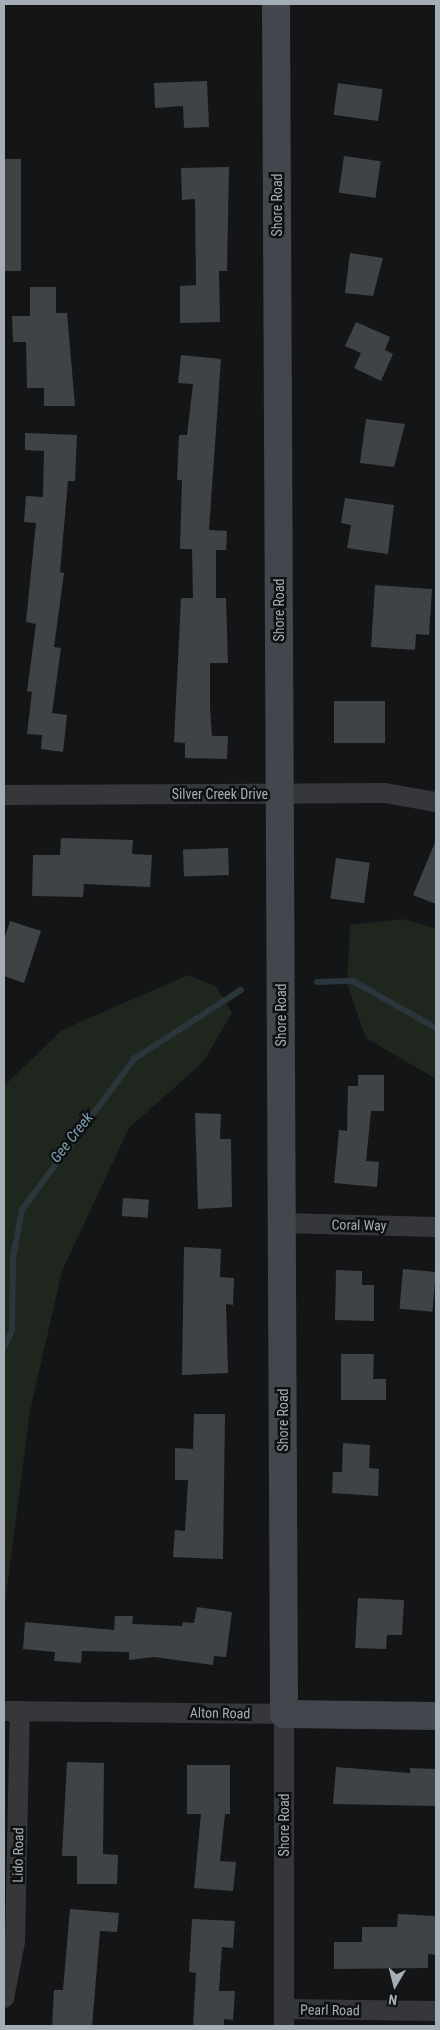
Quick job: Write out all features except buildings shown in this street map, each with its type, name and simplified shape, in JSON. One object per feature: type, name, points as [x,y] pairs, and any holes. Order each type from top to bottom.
[{"type":"street","name":"Shore Road","points":[[276,4],[284,2018]]},
{"type":"street","name":"Silver Creek Drive","points":[[4,795],[385,793],[436,802]]},
{"type":"street","name":"Coral Way","points":[[282,1223],[436,1227]]},
{"type":"street","name":"Alton Road","points":[[12,1711],[436,1716]]},
{"type":"street","name":"Lido Road","points":[[4,1998],[15,1942],[12,1711]]},
{"type":"street","name":"Pearl Road","points":[[284,2018],[436,2011]]},
{"type":"shaded area","points":[[402,919],[436,928],[436,1079],[366,1038],[347,984],[350,925]]},
{"type":"shaded area","points":[[188,975],[216,986],[232,1013],[203,1062],[129,1128],[62,1271],[30,1411],[4,1611],[4,1086],[62,1030]]},
{"type":"waterway","name":"Gee Creek","points":[[317,982],[353,981],[436,1028]]},
{"type":"waterway","name":"Gee Creek","points":[[4,1347],[12,1331],[13,1258],[22,1210],[134,1059],[241,990]]}]
